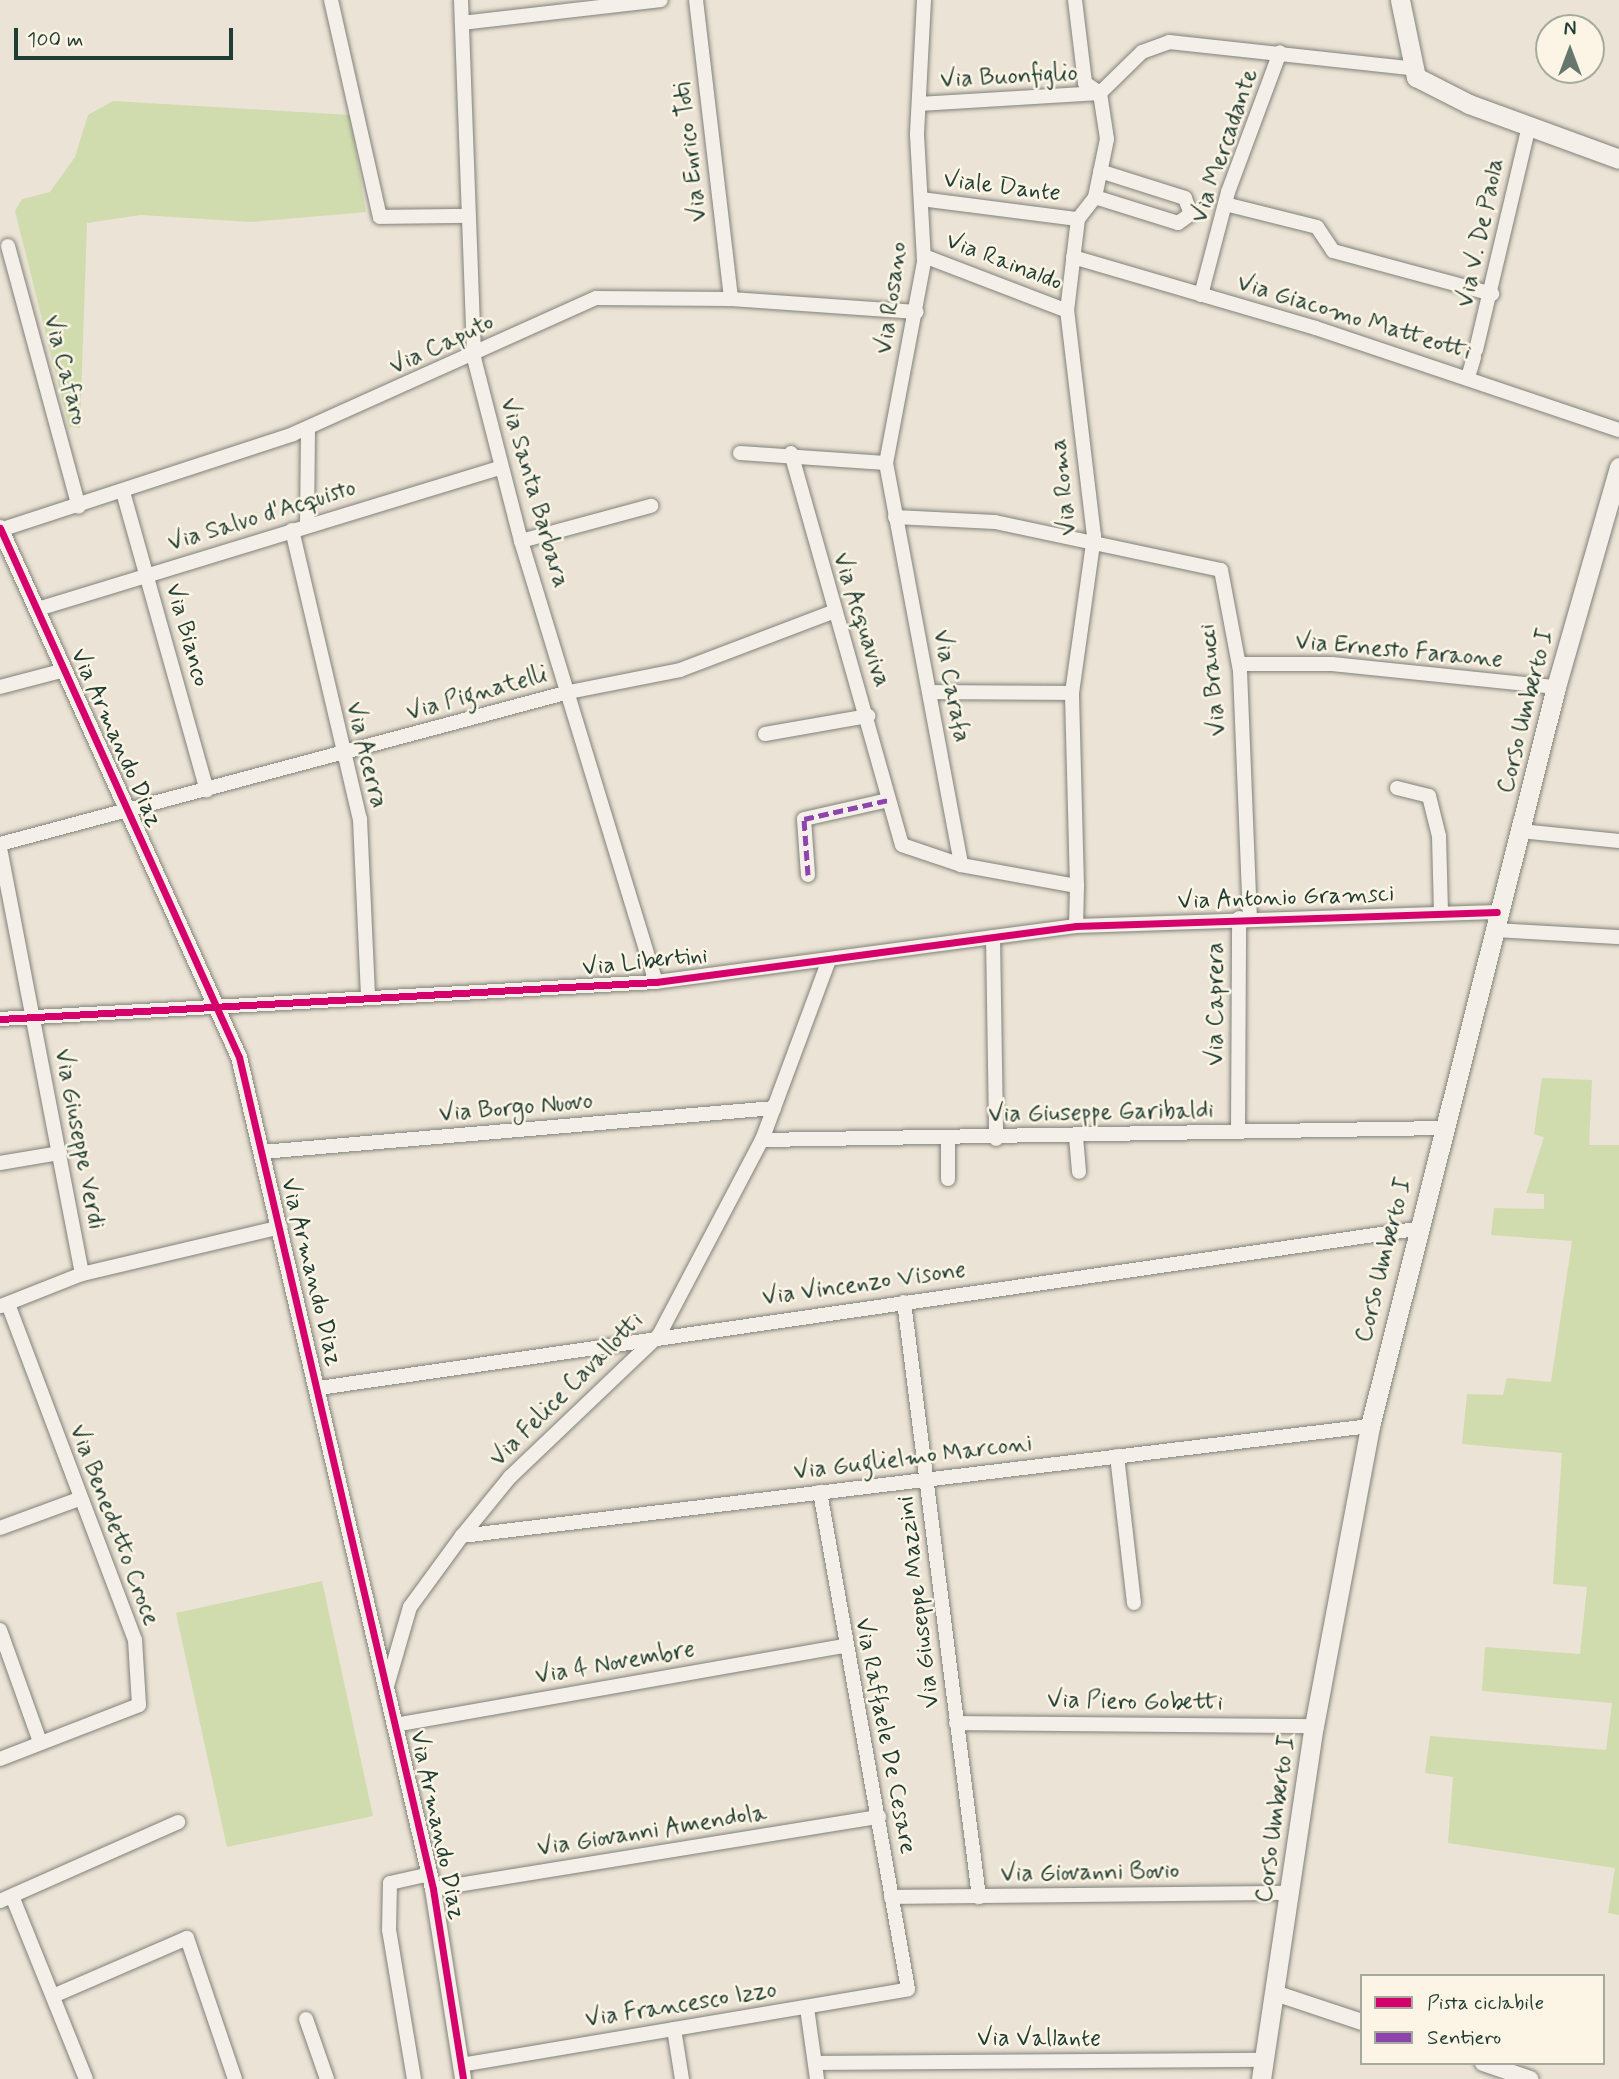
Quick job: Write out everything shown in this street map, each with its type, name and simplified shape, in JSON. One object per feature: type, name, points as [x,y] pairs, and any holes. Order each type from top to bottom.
[{"type":"main road","points":[[1400,0],[1410,68],[1435,87],[1619,159]]},
{"type":"main road","name":"Corso Umberto I","points":[[1262,2070],[1314,1726],[1370,1426],[1415,1228],[1556,687],[1619,467]]},
{"type":"street","points":[[331,0],[380,217],[468,216]]},
{"type":"street","name":"Via Santa Barbara","points":[[461,0],[474,358],[500,468],[521,541],[656,982]]},
{"type":"street","points":[[462,23],[661,0]]},
{"type":"street","name":"Via Enrico Toti","points":[[696,0],[731,299]]},
{"type":"street","name":"Via Rosano","points":[[895,517],[886,463],[917,312],[924,256],[919,104],[924,0]]},
{"type":"street","points":[[1075,0],[1085,83],[1100,93],[1107,117],[1096,197],[1078,219]]},
{"type":"street","points":[[1100,93],[1155,45],[1194,42],[1410,68]]},
{"type":"street","name":"Via Mercadante","points":[[1201,295],[1225,204],[1280,52]]},
{"type":"street","name":"Via Buonfiglio","points":[[919,104],[1100,93]]},
{"type":"street","name":"Via V. De Paola","points":[[1468,377],[1492,294],[1529,126]]},
{"type":"street","points":[[1096,197],[1178,223],[1191,214],[1185,198],[1100,172]]},
{"type":"street","name":"Viale Dante","points":[[921,200],[1078,219]]},
{"type":"street","points":[[1225,204],[1317,227],[1334,251],[1492,294]]},
{"type":"street","name":"Via Roma","points":[[1076,926],[1072,693],[1093,543],[1067,311],[1078,219]]},
{"type":"street","name":"Via Cafaro","points":[[8,246],[79,507]]},
{"type":"street","name":"Via Rainaldo","points":[[924,256],[1067,311]]},
{"type":"street","name":"Via Giacomo Matteotti","points":[[1073,257],[1468,377],[1619,430]]},
{"type":"street","name":"Via Caputo","points":[[0,529],[79,507],[308,428],[474,358],[596,298],[731,299],[917,312]]},
{"type":"street","points":[[307,526],[308,428]]},
{"type":"street","points":[[740,453],[791,453],[886,463]]},
{"type":"street","name":"Via Acquaviva","points":[[791,453],[835,611],[868,716],[902,845],[961,865]]},
{"type":"street","name":"Via Salvo d'Acquisto","points":[[38,609],[500,468]]},
{"type":"street","name":"Via Bianco","points":[[122,492],[207,790]]},
{"type":"street","points":[[521,541],[651,506]]},
{"type":"street","points":[[895,517],[995,522],[1093,543]]},
{"type":"street","name":"Via Carafa","points":[[895,517],[961,865]]},
{"type":"street","name":"Via Armando Diaz","points":[[0,529],[239,1056],[320,1388],[431,1882],[462,2072]]},
{"type":"street","name":"Via Acerra","points":[[292,530],[360,819],[368,995]]},
{"type":"street","name":"Via Braucci","points":[[1093,543],[1221,570],[1239,664],[1244,917]]},
{"type":"street","name":"Via Pignatelli","points":[[0,846],[569,692],[680,670],[835,611]]},
{"type":"street","name":"Via Ernesto Faraone","points":[[1239,664],[1332,664],[1556,687]]},
{"type":"street","points":[[0,687],[65,670]]},
{"type":"street","points":[[930,692],[1072,693]]},
{"type":"street","points":[[765,734],[868,716]]},
{"type":"street","points":[[1397,788],[1429,796],[1439,836],[1441,913]]},
{"type":"street","points":[[808,875],[804,819],[888,800]]},
{"type":"street","points":[[1520,831],[1619,841]]},
{"type":"street","name":"Via Giuseppe Verdi","points":[[0,846],[82,1274]]},
{"type":"street","points":[[961,865],[1077,886]]},
{"type":"street","name":"Via Antonio Gramsci","points":[[1076,926],[1244,917],[1441,913],[1619,937]]},
{"type":"street","name":"Via Caprera","points":[[1238,1132],[1244,917]]},
{"type":"street","name":"Via Libertini","points":[[0,1019],[368,995],[656,982],[1076,926]]},
{"type":"street","points":[[993,937],[996,1139]]},
{"type":"street","name":"Via Felice Cavallotti","points":[[387,1686],[411,1607],[462,1536],[510,1477],[659,1335],[762,1140],[829,960]]},
{"type":"street","name":"Via Borgo Nuovo","points":[[262,1152],[774,1108]]},
{"type":"street","name":"Via Giuseppe Garibaldi","points":[[762,1140],[996,1139],[1442,1128]]},
{"type":"street","points":[[1076,1137],[1079,1172]]},
{"type":"street","points":[[948,1139],[948,1179]]},
{"type":"street","points":[[0,1163],[60,1153]]},
{"type":"street","points":[[4,1306],[82,1274],[281,1227]]},
{"type":"street","name":"Via Vincenzo Visone","points":[[320,1388],[659,1335],[1415,1228]]},
{"type":"street","name":"Via Giuseppe Mazzini","points":[[904,1302],[979,1897]]},
{"type":"street","name":"Via Benedetto Croce","points":[[0,1759],[139,1705],[135,1640],[4,1306]]},
{"type":"street","name":"Via Guglielmo Marconi","points":[[462,1536],[1370,1426]]},
{"type":"street","points":[[1116,1456],[1134,1603]]},
{"type":"street","name":"Via Raffaele De Cesare","points":[[820,1492],[843,1646],[879,1817],[908,1989]]},
{"type":"street","points":[[0,1528],[79,1499]]},
{"type":"street","points":[[0,1630],[40,1742]]},
{"type":"street","name":"Via 4 Novembre","points":[[396,1725],[843,1646]]},
{"type":"street","name":"Via Piero Gobetti","points":[[956,1723],[1314,1726]]},
{"type":"street","name":"Via Giovanni Amendola","points":[[431,1882],[879,1817]]},
{"type":"street","points":[[86,2079],[53,1996],[6,1898],[178,1822]]},
{"type":"street","points":[[414,2079],[389,1930],[390,1882],[431,1882]]},
{"type":"street","name":"Via Giovanni Bovio","points":[[891,1897],[1290,1893]]},
{"type":"street","points":[[53,1996],[187,1938],[235,2079]]},
{"type":"street","name":"Via Francesco Izzo","points":[[462,2072],[674,2029],[908,1989]]},
{"type":"street","points":[[1275,1993],[1360,2021]]},
{"type":"street","points":[[807,2008],[817,2079]]},
{"type":"street","points":[[306,2019],[327,2079]]},
{"type":"street","points":[[674,2029],[682,2079]]},
{"type":"street","name":"Via Vallante","points":[[815,2063],[1262,2070]]},
{"type":"street","points":[[1489,2065],[1530,2079]]},
{"type":"green space","points":[[113,101],[350,115],[366,212],[251,222],[141,215],[87,223],[80,428],[69,427],[15,211],[22,199],[50,192],[75,157],[88,115]]},
{"type":"green space","points":[[1542,1078],[1592,1080],[1589,1145],[1619,1145],[1619,1915],[1608,1913],[1615,1868],[1448,1843],[1453,1777],[1425,1773],[1430,1736],[1606,1750],[1612,1703],[1482,1691],[1485,1647],[1580,1654],[1587,1587],[1553,1584],[1562,1453],[1462,1444],[1467,1394],[1503,1395],[1507,1378],[1551,1382],[1572,1241],[1491,1235],[1494,1208],[1544,1209],[1544,1194],[1526,1193],[1544,1137],[1534,1134]]},
{"type":"green space","points":[[322,1581],[373,1816],[227,1847],[176,1613]]},
{"type":"marked path","points":[[808,875],[804,819],[888,800]]},
{"type":"cycle path","points":[[0,528],[239,1057],[433,1889],[463,2079]]},
{"type":"cycle path","points":[[0,1019],[656,982],[1076,926],[1497,912]]}]
